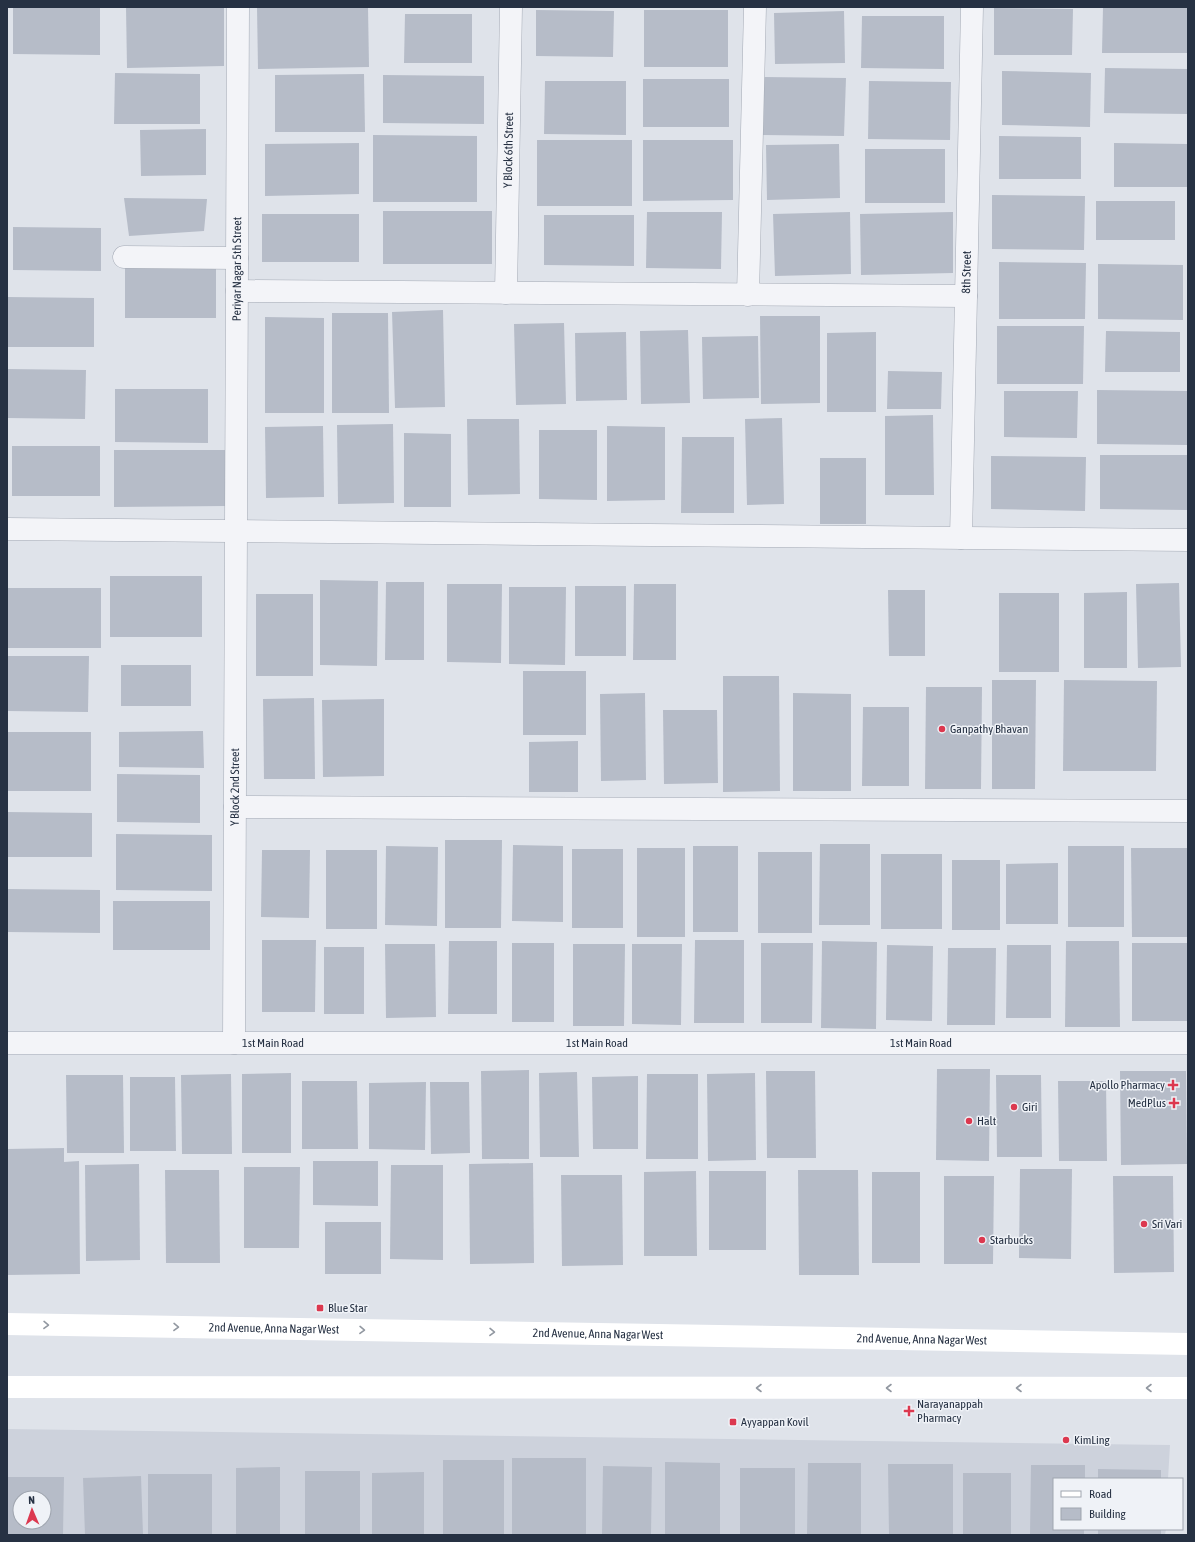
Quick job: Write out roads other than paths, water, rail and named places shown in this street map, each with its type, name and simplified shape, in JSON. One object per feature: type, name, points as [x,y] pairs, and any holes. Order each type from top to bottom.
[{"type":"main road","name":"2nd Avenue, Anna Nagar West","points":[[7,1324],[1188,1344]]},
{"type":"main road","points":[[7,1387],[1188,1388]]},
{"type":"street","name":"Periyar Nagar 5th Street","points":[[236,531],[238,7]]},
{"type":"street","name":"Y Block 6th Street","points":[[506,293],[511,7]]},
{"type":"street","points":[[748,295],[754,7]]},
{"type":"street","name":"8th Street","points":[[961,538],[972,7]]},
{"type":"street","points":[[124,256],[238,258]]},
{"type":"street","points":[[237,291],[966,296]]},
{"type":"street","points":[[7,529],[1188,540]]},
{"type":"street","name":"Y Block 2nd Street","points":[[234,1043],[236,531]]},
{"type":"street","points":[[234,808],[1188,811]]},
{"type":"street","name":"1st Main Road","points":[[7,1043],[1188,1043]]},
{"type":"place","name":"Ganpathy Bhavan","points":[[942,729]]},
{"type":"place","name":"Apollo Pharmacy","points":[[1173,1085]]},
{"type":"place","name":"MedPlus","points":[[1174,1103]]},
{"type":"place","name":"Giri","points":[[1014,1107]]},
{"type":"place","name":"Halt","points":[[969,1121]]},
{"type":"place","name":"Sri Vari","points":[[1144,1224]]},
{"type":"place","name":"Starbucks","points":[[982,1240]]},
{"type":"place","name":"Blue Star","points":[[320,1308]]},
{"type":"place","name":"Narayanappah Pharmacy","points":[[909,1411]]},
{"type":"place","name":"Ayyappan Kovil","points":[[733,1422]]},
{"type":"place","name":"KimLing","points":[[1066,1440]]}]
